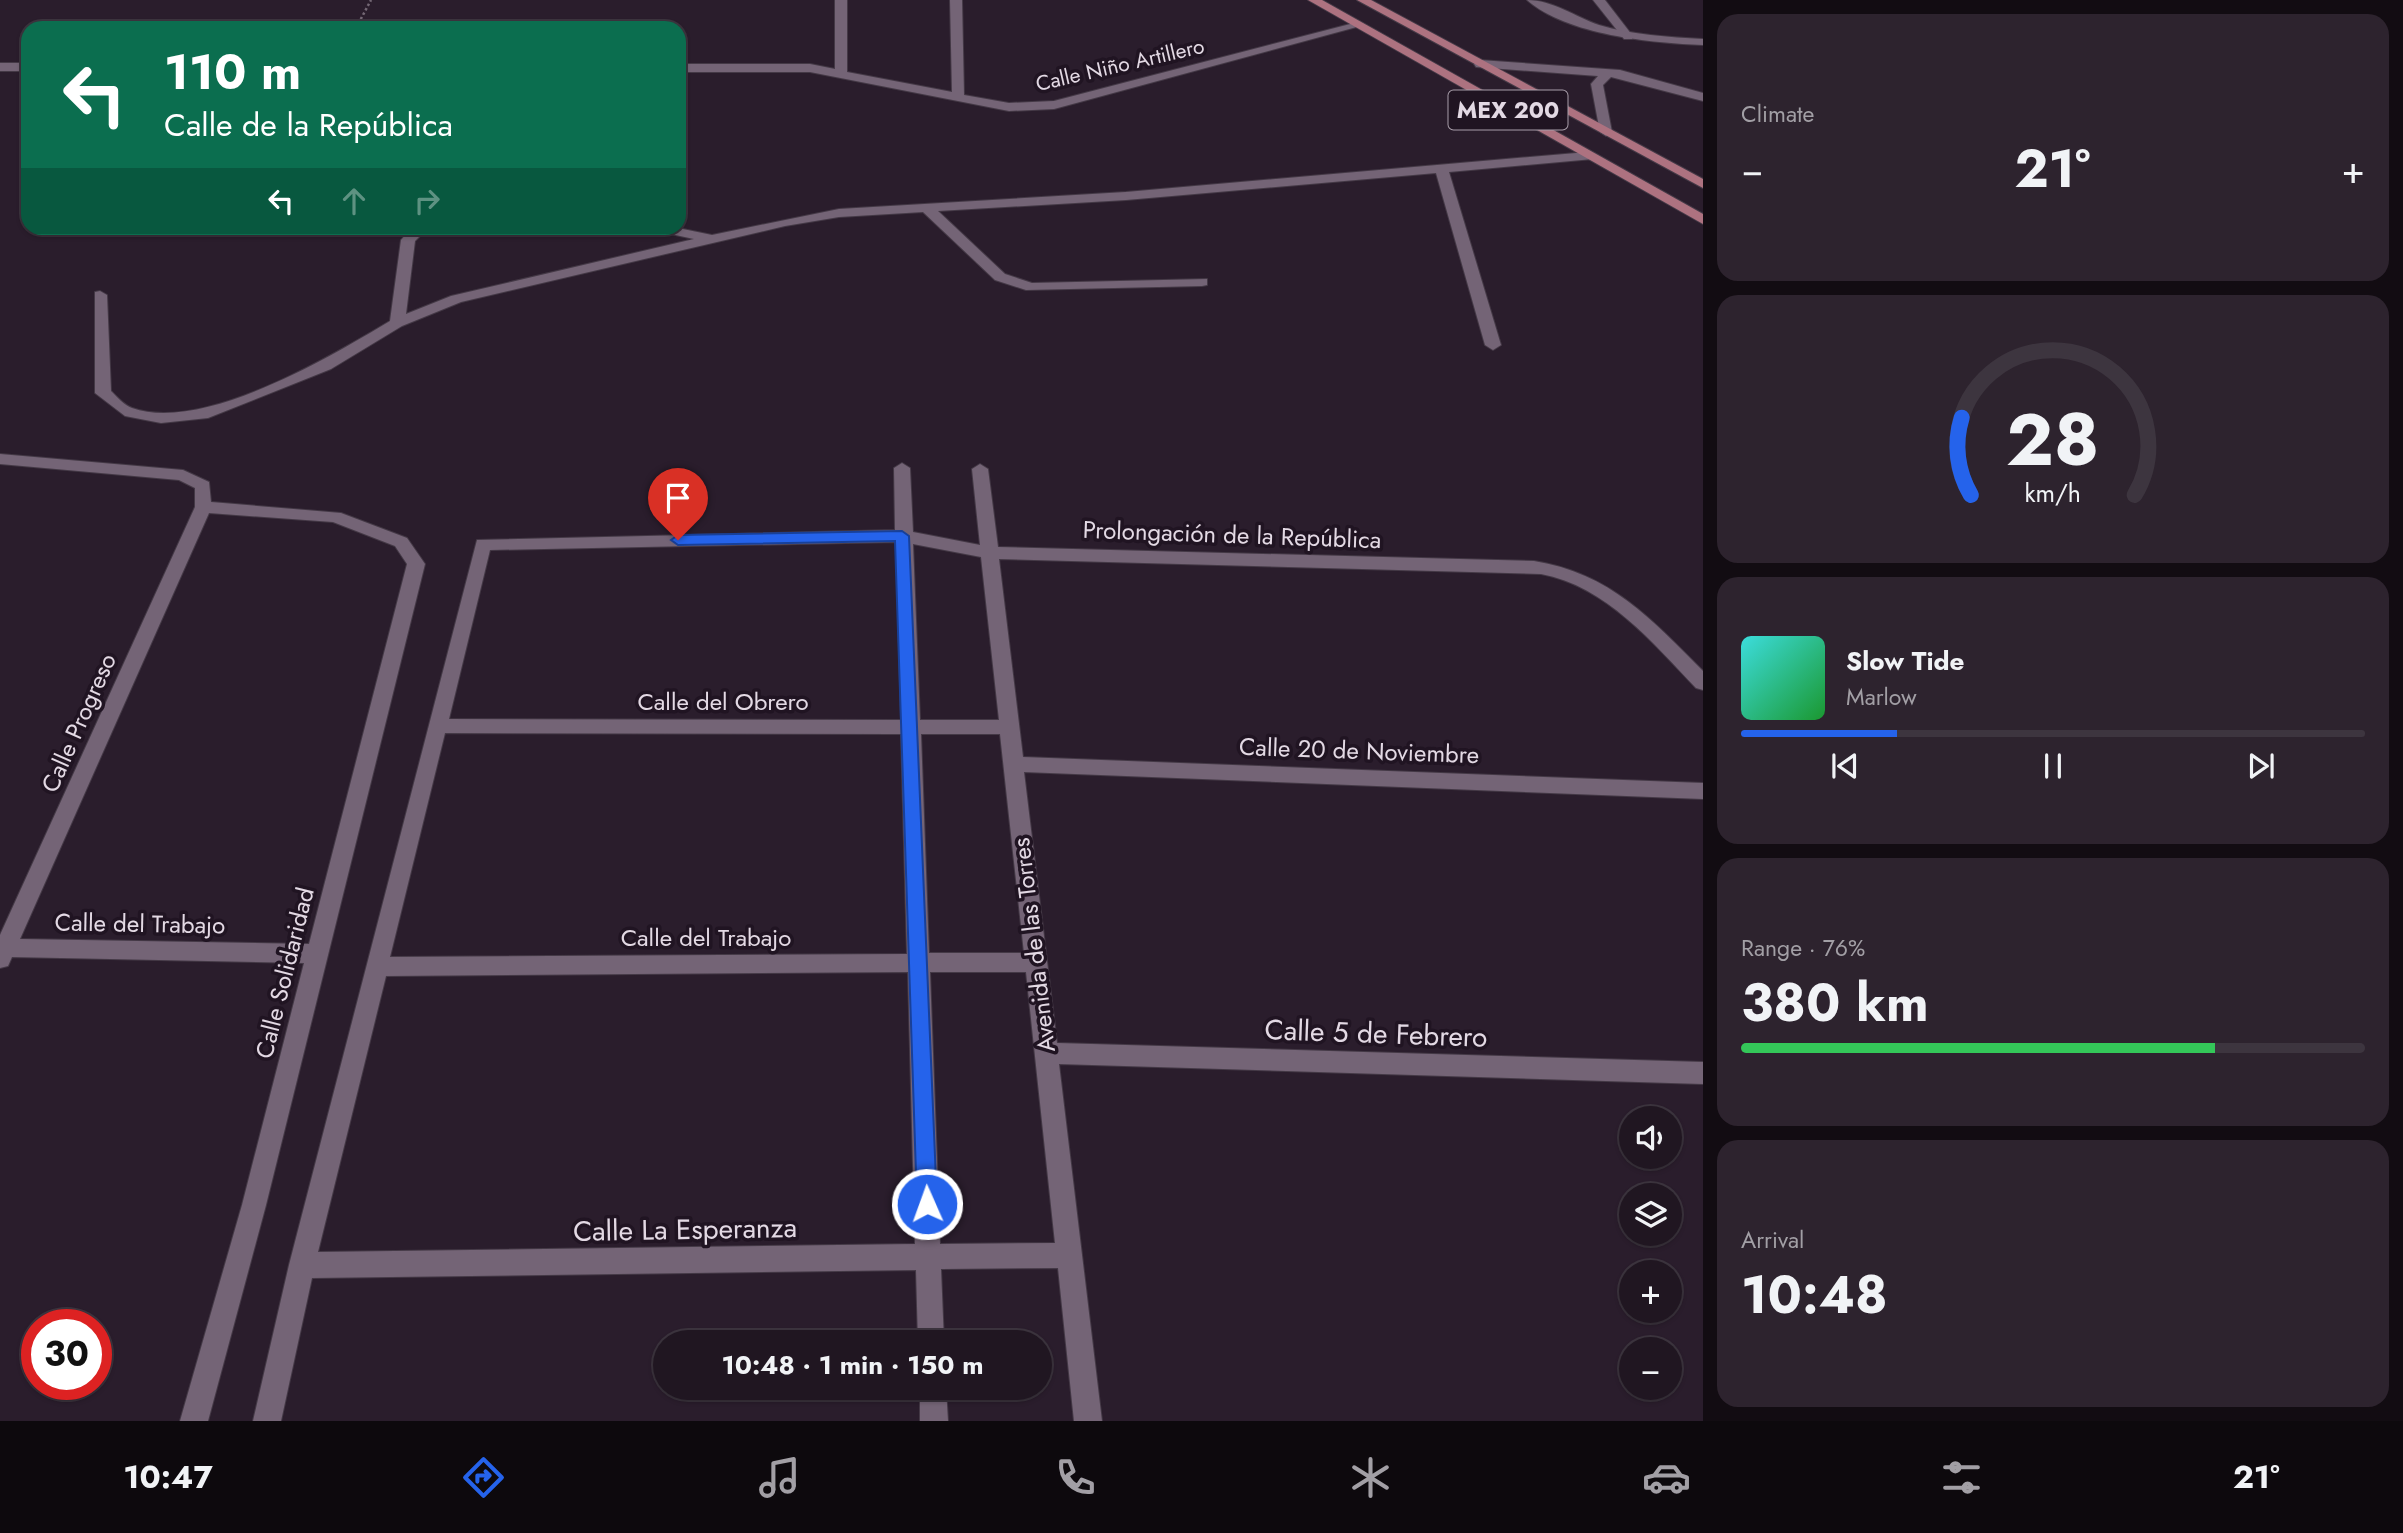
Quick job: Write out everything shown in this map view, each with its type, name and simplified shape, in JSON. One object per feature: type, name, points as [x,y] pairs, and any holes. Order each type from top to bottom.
[{"type":"main road","name":"MEX 200","points":[[1314,0],[1703,220]]},
{"type":"main road","name":"MEX 200","points":[[1363,0],[1703,184]]},
{"type":"street","points":[[841,0],[841,73]]},
{"type":"street","points":[[956,0],[957,98]]},
{"type":"street","points":[[1533,0],[1592,29],[1628,37],[1703,42]]},
{"type":"street","points":[[1599,0],[1628,37]]},
{"type":"street","name":"Calle Niño Artillero","points":[[686,68],[810,68],[1009,107],[1054,105],[1358,25]]},
{"type":"street","points":[[1480,64],[1608,73],[1703,97]]},
{"type":"street","points":[[0,67],[21,67]]},
{"type":"street","points":[[1606,132],[1597,84],[1608,73]]},
{"type":"street","points":[[100,295],[103,393],[125,411],[161,418],[208,413],[326,366],[397,323],[456,299],[785,222],[839,214],[1126,196],[1588,156]]},
{"type":"street","points":[[1441,168],[1493,345]]},
{"type":"street","points":[[927,208],[1000,277],[1014,284],[1031,286],[1202,282]]},
{"type":"street","points":[[686,233],[712,239]]},
{"type":"street","points":[[0,459],[183,475],[203,486],[203,506]]},
{"type":"street","points":[[902,468],[902,536],[932,1330]]},
{"type":"street","name":"Avenida de las Torres","points":[[980,469],[1088,1421]]},
{"type":"street","name":"Calle Solidaridad","points":[[194,1421],[254,1205],[416,564],[401,542],[335,517],[203,506]]},
{"type":"street","name":"Calle Progreso","points":[[2,954],[203,506]]},
{"type":"street","name":"Prolongación de la República","points":[[438,726],[483,544],[902,536],[990,553],[1534,567],[1561,571],[1592,584],[1669,647],[1703,683]]},
{"type":"street","points":[[267,1421],[302,1265],[438,726]]},
{"type":"street","name":"Calle del Obrero","points":[[438,726],[1009,727]]},
{"type":"street","name":"Calle 20 de Noviembre","points":[[1013,764],[1703,791]]},
{"type":"street","name":"Calle del Trabajo","points":[[2,954],[317,954]]},
{"type":"street","name":"Calle del Trabajo","points":[[376,967],[1036,962]]},
{"type":"street","name":"Calle 5 de Febrero","points":[[1047,1053],[1703,1073]]},
{"type":"street","name":"Calle La Esperanza","points":[[302,1265],[1069,1255]]},
{"type":"street","points":[[933,1400],[934,1421]]},
{"type":"lane","points":[[397,323],[408,240],[413,235]]},
{"type":"path","points":[[360,21],[371,0]]},
{"type":"route","points":[[678,540],[902,536],[927,1204]]}]
